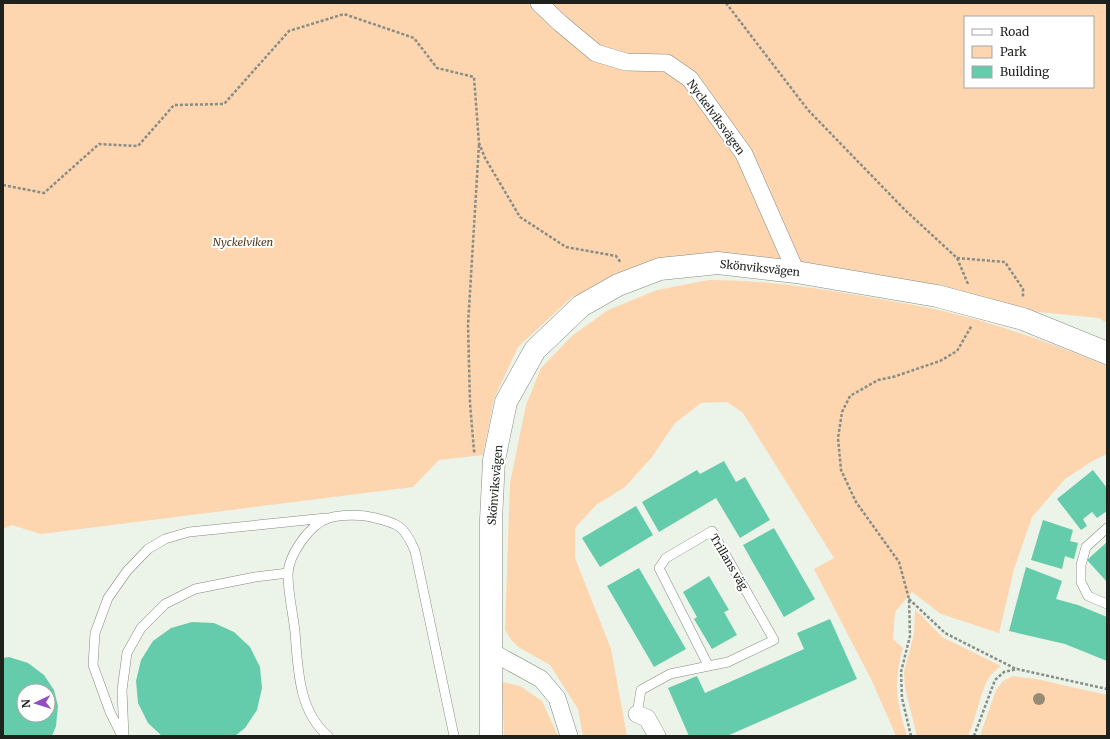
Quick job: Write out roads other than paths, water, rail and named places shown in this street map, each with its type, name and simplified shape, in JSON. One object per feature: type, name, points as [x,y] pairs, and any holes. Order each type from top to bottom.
[{"type":"street","name":"Nyckelviksvägen","points":[[540,3],[560,23],[596,53],[626,62],[667,63],[690,79],[744,154],[796,272]]},
{"type":"street","name":"Skönviksvägen","points":[[491,736],[491,520],[494,460],[506,402],[535,350],[581,306],[618,285],[660,269],[718,263],[796,272],[937,296],[1023,319],[1107,353]]},
{"type":"street","points":[[490,651],[541,679],[557,698],[569,736]]},
{"type":"street","name":"Trillans väg","points":[[637,714],[647,718],[658,736]]},
{"type":"lane","points":[[123,736],[110,712],[93,665],[95,633],[108,598],[126,571],[148,549],[165,539],[189,532],[364,515],[392,521],[407,533],[415,551],[454,736]]},
{"type":"lane","points":[[328,518],[308,531],[294,552],[288,574],[303,695],[310,714],[328,736]]},
{"type":"lane","points":[[1107,528],[1086,547],[1081,565],[1081,582],[1088,596],[1107,604]]},
{"type":"lane","name":"Trillans väg","points":[[637,714],[641,690],[670,674],[728,662],[774,640],[712,531],[666,558],[659,568],[708,665]]},
{"type":"lane","points":[[123,736],[122,690],[127,653],[141,628],[165,604],[195,589],[248,578],[288,574]]},
{"type":"park label","name":"Nyckelviken","points":[[243,242]]}]
